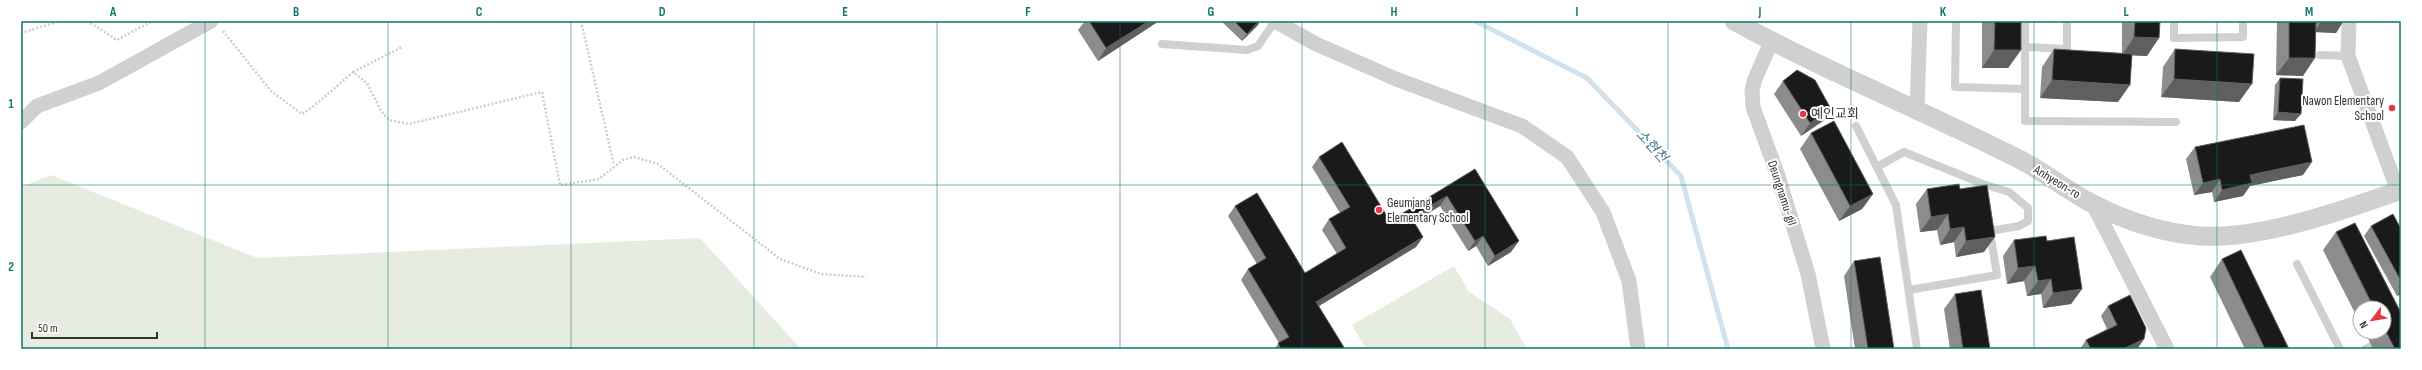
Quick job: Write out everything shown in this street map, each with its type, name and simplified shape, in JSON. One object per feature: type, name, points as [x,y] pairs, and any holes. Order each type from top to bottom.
[{"type":"street","points":[[1275,21],[1316,44],[1396,79],[1522,126],[1567,157],[1603,212],[1629,281],[1638,349]]},
{"type":"street","name":"Anhyeon-ro","points":[[1734,21],[2017,158],[2093,204],[2165,232],[2202,236],[2229,235],[2262,230],[2336,212],[2400,193]]},
{"type":"street","points":[[1917,110],[1920,21]]},
{"type":"street","points":[[2349,21],[2348,56],[2400,193]]},
{"type":"street","points":[[21,110],[37,106],[99,83],[215,24]]},
{"type":"street","name":"Deungnamu-gil","points":[[1772,40],[1755,79],[1752,90],[1753,108],[1778,176],[1808,274],[1823,349]]},
{"type":"street","points":[[21,122],[37,106]]},
{"type":"street","points":[[2093,204],[2167,349]]},
{"type":"lane","points":[[1162,44],[1247,50],[1258,46],[1275,21]]},
{"type":"lane","points":[[1956,21],[1955,87],[2025,89]]},
{"type":"lane","points":[[2025,21],[2025,121],[2176,122]]},
{"type":"lane","points":[[2025,47],[2067,49],[2067,21]]},
{"type":"lane","points":[[2174,21],[2174,38],[2242,37],[2243,21]]},
{"type":"lane","points":[[2320,55],[2348,56]]},
{"type":"lane","points":[[1856,126],[1896,205],[1917,349]]},
{"type":"lane","points":[[1876,166],[1904,152],[1983,184],[2009,192],[2028,208],[2028,221],[2019,226],[1989,227],[1997,275],[1909,290]]},
{"type":"lane","points":[[1983,184],[1986,207]]},
{"type":"lane","points":[[2297,264],[2340,349]]},
{"type":"lane","points":[[2365,349],[2401,332]]},
{"type":"path","points":[[21,33],[60,21]]},
{"type":"path","points":[[87,21],[117,40],[152,21]]},
{"type":"path","points":[[581,21],[614,165]]},
{"type":"path","points":[[215,24],[271,91],[302,114],[314,106],[353,72],[402,47]]},
{"type":"path","points":[[353,72],[367,83],[381,111],[389,120],[409,124],[542,92],[560,185],[599,179],[614,165],[622,160],[634,157],[658,164],[780,259],[821,274],[866,277]]},
{"type":"shaded area","points":[[51,175],[257,258],[700,238],[801,349],[21,349],[21,187]]},
{"type":"shaded area","points":[[1454,266],[1469,292],[1510,319],[1527,349],[1366,349],[1352,325]]},
{"type":"building","points":[[1089,21],[1149,21],[1106,48]]},
{"type":"building","points":[[1234,21],[1259,21],[1247,34]]},
{"type":"building","points":[[1995,21],[2021,21],[2021,50],[1994,50]]},
{"type":"building","points":[[2135,21],[2160,21],[2159,38],[2134,37]]},
{"type":"building","points":[[2289,21],[2316,21],[2315,58],[2289,58]]},
{"type":"building","points":[[2343,21],[2343,22],[2321,22]]},
{"type":"building","points":[[2054,49],[2132,54],[2130,85],[2052,80]]},
{"type":"building","points":[[2175,49],[2254,54],[2252,84],[2174,79]]},
{"type":"building","points":[[1797,70],[1815,80],[1831,109],[1810,123],[1783,81]]},
{"type":"building","points":[[2280,78],[2303,79],[2301,114],[2278,112]]},
{"type":"building","points":[[1834,121],[1873,194],[1850,206],[1811,133]]},
{"type":"building","points":[[2304,125],[2312,162],[2250,175],[2252,183],[2222,190],[2220,179],[2203,183],[2195,147]]},
{"type":"building","points":[[1342,142],[1390,221],[1475,169],[1519,241],[1495,256],[1483,236],[1475,241],[1447,196],[1411,217],[1423,237],[1316,302],[1345,349],[1281,349],[1278,343],[1289,337],[1248,269],[1266,258],[1235,206],[1257,193],[1305,273],[1346,248],[1329,219],[1350,207],[1319,157]]},
{"type":"building","points":[[1959,184],[1960,189],[1987,185],[1995,237],[1966,241],[1964,227],[1950,229],[1948,214],[1931,217],[1927,189]]},
{"type":"building","points":[[2393,214],[2401,229],[2401,281],[2371,226]]},
{"type":"building","points":[[2355,223],[2401,313],[2401,349],[2395,349],[2390,340],[2392,340],[2392,300],[2370,300],[2336,232]]},
{"type":"building","points":[[2046,236],[2047,241],[2074,237],[2082,289],[2053,293],[2051,279],[2038,281],[2035,266],[2018,268],[2014,240]]},
{"type":"building","points":[[2241,250],[2289,349],[2265,349],[2222,259]]},
{"type":"building","points":[[1880,257],[1894,349],[1868,349],[1854,261]]},
{"type":"building","points":[[1981,290],[1990,349],[1963,349],[1955,294]]},
{"type":"building","points":[[2130,295],[2146,328],[2144,339],[2123,349],[2091,349],[2086,340],[2117,325],[2108,306]]},
{"type":"waterway","name":"소현천","points":[[1475,21],[1587,78],[1681,176],[1728,349]]},
{"type":"place","name":"Nawon Elementary School","points":[[2392,108]]},
{"type":"place","name":"예인교회","points":[[1803,114]]},
{"type":"place","name":"Geumjang Elementary School","points":[[1379,210]]}]
